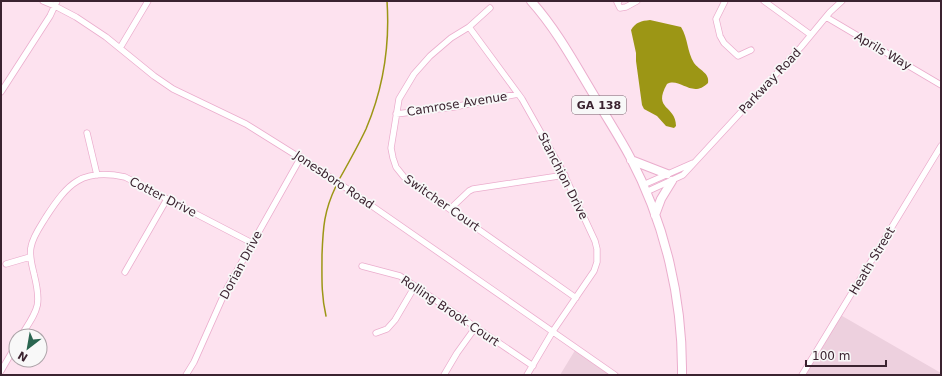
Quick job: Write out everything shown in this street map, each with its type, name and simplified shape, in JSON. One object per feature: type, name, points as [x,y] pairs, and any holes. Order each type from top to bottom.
[{"type":"main road","name":"GA 138","points":[[531,1],[552,27],[570,54],[631,160],[645,189],[655,215],[675,287],[682,356],[682,375]]},
{"type":"main road","points":[[631,160],[670,178],[655,215]]},
{"type":"street","name":"Jonesboro Road","points":[[43,1],[56,3],[120,48],[154,76],[173,89],[246,124],[301,157],[616,375]]},
{"type":"street","points":[[120,48],[148,1]]},
{"type":"street","points":[[619,1],[617,2],[620,8],[626,7],[637,1]]},
{"type":"street","points":[[725,1],[716,20],[720,36],[724,43],[738,56],[751,50]]},
{"type":"street","points":[[764,1],[811,35]]},
{"type":"street","name":"Parkway Road","points":[[645,189],[670,178],[697,161],[842,1]]},
{"type":"street","points":[[1,92],[50,16],[56,3]]},
{"type":"street","name":"Switcher Court","points":[[490,8],[469,27],[451,38],[430,56],[404,89],[399,99],[396,114],[391,148],[393,158],[396,167],[404,177],[576,298]]},
{"type":"street","name":"Aprils Way","points":[[826,17],[941,84]]},
{"type":"street","name":"Stanchion Drive","points":[[469,27],[518,94],[564,175],[590,229],[597,249],[597,262],[594,271],[527,375]]},
{"type":"street","name":"Camrose Avenue","points":[[396,114],[454,107],[518,94]]},
{"type":"street","points":[[87,133],[97,175]]},
{"type":"street","name":"Heath Street","points":[[802,375],[941,146]]},
{"type":"street","name":"Dorian Drive","points":[[186,375],[194,362],[226,290],[301,157]]},
{"type":"street","name":"Cotter Drive","points":[[26,328],[34,315],[39,297],[30,258],[34,236],[59,198],[75,182],[86,177],[112,174],[125,177],[252,243]]},
{"type":"street","points":[[450,209],[473,189],[564,175]]},
{"type":"street","points":[[125,272],[167,199]]},
{"type":"street","points":[[6,264],[30,258]]},
{"type":"street","name":"Rolling Brook Court","points":[[362,266],[400,276],[533,366]]},
{"type":"street","points":[[376,333],[387,329],[395,320],[415,286]]},
{"type":"street","points":[[444,375],[457,353],[475,328]]},
{"type":"street","points":[[1,372],[8,359]]},
{"type":"shaded area","points":[[650,20],[681,27],[694,63],[706,74],[708,80],[708,83],[697,89],[691,89],[677,83],[667,84],[663,92],[662,99],[663,103],[675,119],[676,126],[674,128],[666,126],[657,116],[644,109],[642,105],[636,53],[631,30],[639,22]]},
{"type":"shaded area","points":[[837,313],[941,373],[941,375],[798,375]]},
{"type":"shaded area","points":[[577,347],[616,375],[560,375]]},
{"type":"waterway","points":[[340,178],[366,129],[381,83],[386,50],[388,17],[387,1]]},
{"type":"waterway","points":[[326,316],[322,286],[323,236],[329,203],[336,186]]}]
